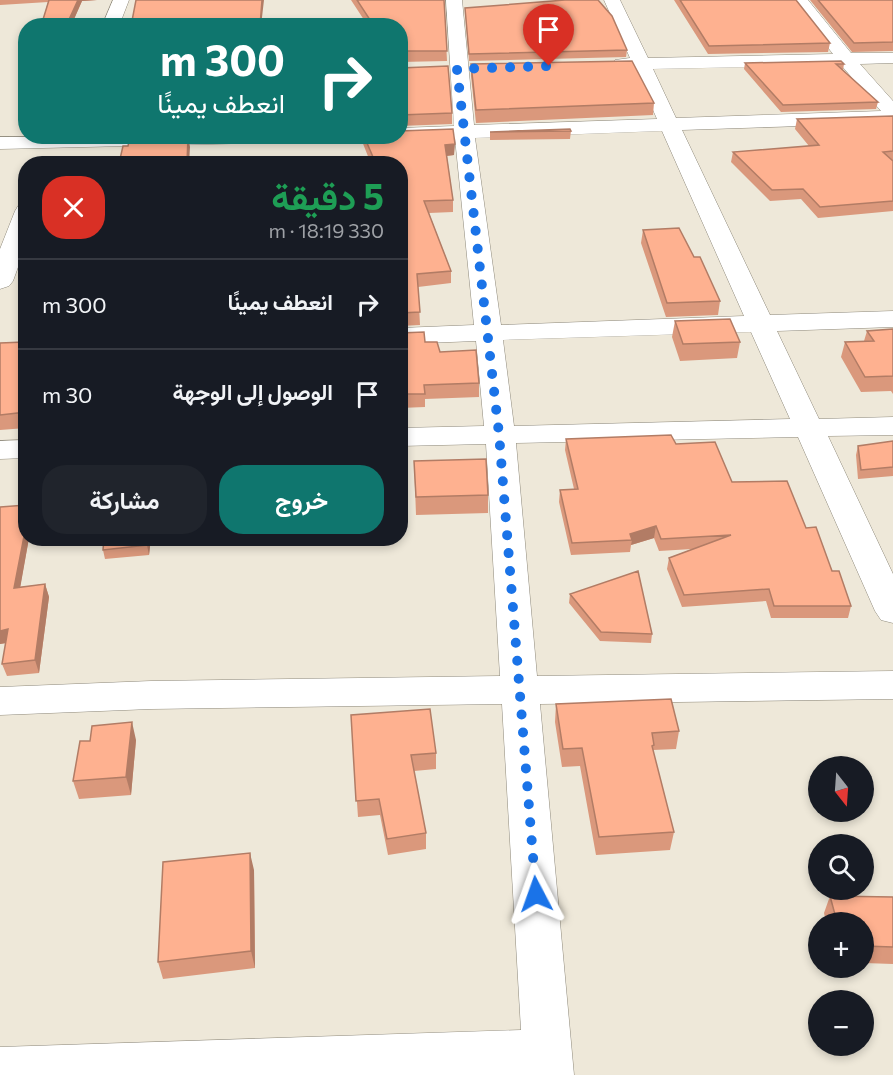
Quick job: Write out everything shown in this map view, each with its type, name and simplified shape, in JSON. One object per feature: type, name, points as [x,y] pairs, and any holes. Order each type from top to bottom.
[{"type":"street","points":[[114,18],[122,0]]},
{"type":"street","points":[[0,1071],[548,1064],[521,690],[499,434],[454,0]]},
{"type":"street","points":[[612,0],[893,610]]},
{"type":"street","points":[[799,0],[846,59],[893,112]]},
{"type":"street","points":[[606,65],[893,58]]},
{"type":"street","points":[[408,134],[893,117]]},
{"type":"street","points":[[0,143],[18,142]]},
{"type":"street","points":[[0,281],[18,233]]},
{"type":"street","points":[[408,336],[893,319]]},
{"type":"street","points":[[408,437],[893,426]]},
{"type":"street","points":[[0,450],[18,449]]},
{"type":"street","points":[[0,701],[151,695],[893,685]]},
{"type":"building","points":[[49,0],[78,0],[70,18],[43,18]]},
{"type":"building","points":[[136,0],[262,0],[261,18],[133,18]]},
{"type":"building","points":[[357,0],[444,0],[447,51],[408,51],[408,18],[369,18]]},
{"type":"building","points":[[565,0],[598,0],[612,16],[627,50],[469,54],[465,8]]},
{"type":"building","points":[[680,0],[796,0],[830,43],[709,46]]},
{"type":"building","points":[[818,0],[893,0],[893,42],[854,43]]},
{"type":"building","points":[[632,61],[654,103],[476,110],[471,64]]},
{"type":"building","points":[[841,61],[844,64],[836,64],[878,102],[783,105],[745,63]]},
{"type":"building","points":[[448,66],[452,113],[408,115],[408,68]]},
{"type":"building","points":[[893,116],[893,151],[883,152],[893,161],[893,201],[820,207],[803,189],[772,190],[733,152],[819,145],[797,119]]},
{"type":"building","points":[[453,129],[455,144],[445,145],[453,200],[424,201],[451,271],[417,274],[420,312],[408,313],[408,156],[373,156],[367,144],[408,144],[408,131]]},
{"type":"building","points":[[570,129],[571,131],[490,132]]},
{"type":"building","points":[[128,144],[188,144],[187,156],[121,156],[123,146]]},
{"type":"building","points":[[679,228],[694,257],[700,257],[720,301],[667,303],[643,230]]},
{"type":"building","points":[[730,319],[740,342],[683,344],[675,321]]},
{"type":"building","points":[[893,329],[893,376],[865,377],[845,342],[874,341],[867,331]]},
{"type":"building","points":[[424,332],[425,342],[437,342],[440,352],[476,350],[479,383],[424,385],[425,394],[408,394],[408,333]]},
{"type":"building","points":[[18,342],[18,413],[0,415],[0,343]]},
{"type":"building","points":[[671,435],[676,444],[715,442],[732,482],[787,481],[806,528],[816,527],[832,571],[839,571],[851,606],[774,606],[769,589],[684,595],[669,558],[731,535],[661,539],[656,526],[630,534],[632,540],[572,543],[560,490],[578,489],[566,439]]},
{"type":"building","points":[[893,441],[893,467],[861,470],[858,446]]},
{"type":"building","points":[[486,459],[488,495],[416,497],[414,461]]},
{"type":"building","points":[[18,506],[18,546],[22,546],[14,588],[45,584],[35,660],[2,664],[8,629],[0,631],[0,507]]},
{"type":"building","points":[[103,546],[138,546],[103,550]]},
{"type":"building","points":[[638,571],[652,634],[601,632],[570,594]]},
{"type":"building","points":[[671,699],[679,731],[652,733],[654,745],[652,746],[674,832],[599,837],[582,748],[563,749],[556,704]]},
{"type":"building","points":[[430,709],[436,753],[411,755],[426,833],[387,839],[379,799],[356,801],[351,715]]},
{"type":"building","points":[[132,722],[126,777],[73,781],[80,741],[90,741],[92,726]]},
{"type":"building","points":[[250,853],[251,951],[158,962],[163,862]]},
{"type":"building","points":[[874,897],[893,897],[893,947],[874,946],[874,912],[834,912],[831,900],[874,900]]},
{"type":"route","points":[[536,894],[499,434],[457,69],[549,66]]}]
